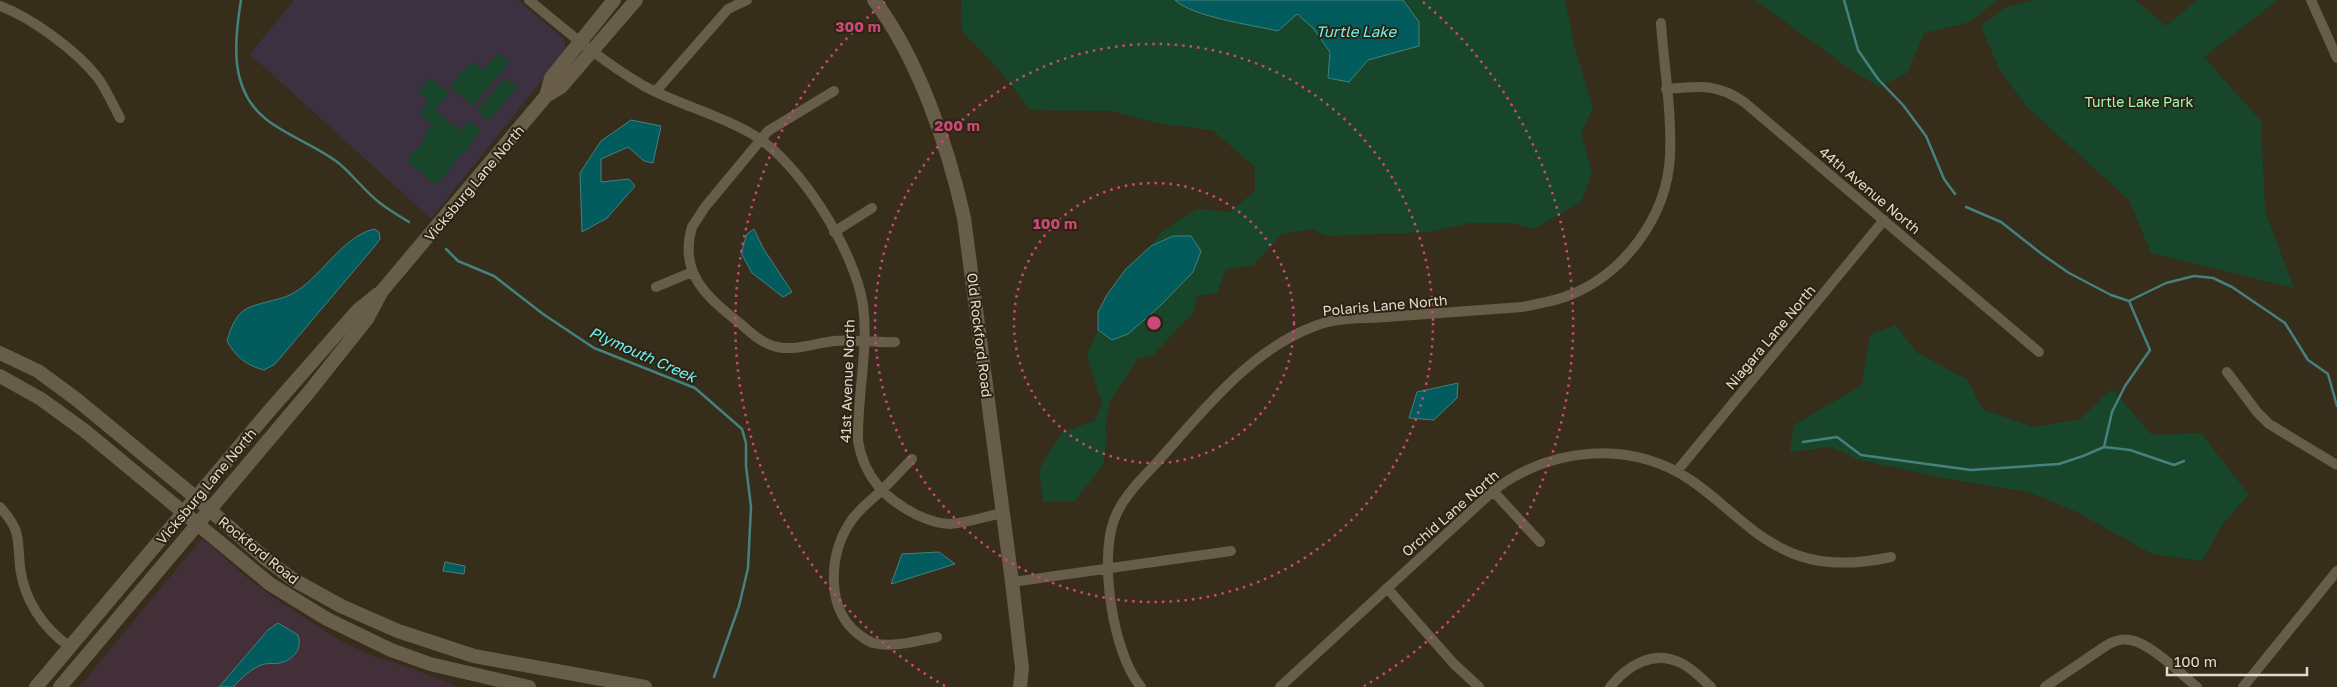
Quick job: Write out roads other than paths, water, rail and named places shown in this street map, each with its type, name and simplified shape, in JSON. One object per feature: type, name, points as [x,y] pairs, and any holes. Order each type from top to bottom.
[{"type":"main road","name":"Vicksburg Lane North","points":[[546,96],[551,78],[614,0]]},
{"type":"main road","name":"Vicksburg Lane North","points":[[36,687],[196,497],[357,311],[382,291],[546,96],[561,87],[636,0]]},
{"type":"main road","name":"Old Rockford Road","points":[[874,0],[904,45],[944,146],[956,182],[970,255],[1012,582],[1022,668],[1022,687]]},
{"type":"main road","name":"Vicksburg Lane North","points":[[60,687],[210,510],[367,319],[382,291]]},
{"type":"main road","name":"Rockford Road","points":[[0,353],[38,372],[76,399],[196,497],[267,560],[294,580],[341,606],[398,631],[474,656],[645,687]]},
{"type":"main road","name":"Rockford Road","points":[[0,376],[41,399],[63,415],[270,584],[327,619],[391,650],[470,681],[529,687]]},
{"type":"main road","points":[[470,681],[474,656]]},
{"type":"main road","points":[[495,684],[500,662]]},
{"type":"street","name":"41st Avenue North","points":[[529,0],[592,51],[656,91],[729,123],[760,140],[792,167],[834,232],[851,262],[858,283],[863,305],[864,343],[858,441],[860,457],[867,473],[881,491],[903,508],[940,523],[951,524],[1003,513]]},
{"type":"street","points":[[656,91],[728,9],[747,0]]},
{"type":"street","points":[[2311,0],[2337,58]]},
{"type":"street","points":[[0,6],[33,21],[81,61],[97,77],[109,95],[120,118]]},
{"type":"street","name":"Polaris Lane North","points":[[1107,568],[1107,551],[1114,519],[1132,491],[1213,400],[1257,360],[1288,339],[1318,325],[1334,321],[1522,307],[1546,303],[1586,287],[1613,268],[1631,251],[1646,231],[1658,208],[1666,184],[1670,158],[1661,23]]},
{"type":"street","name":"44th Avenue North","points":[[1666,89],[1711,87],[1734,95],[2039,352]]},
{"type":"street","points":[[834,92],[768,131],[705,207],[692,227],[687,251],[692,272],[704,291],[718,306],[761,341],[775,347],[789,349],[835,341],[864,343],[895,342]]},
{"type":"street","points":[[834,232],[872,208]]},
{"type":"street","name":"Niagara Lane North","points":[[1676,471],[1884,220]]},
{"type":"street","points":[[656,287],[692,272]]},
{"type":"street","points":[[2227,372],[2257,412],[2269,424],[2337,465]]},
{"type":"street","name":"Orchid Lane North","points":[[1280,687],[1493,491],[1527,469],[1576,454],[1628,455],[1676,471],[1705,491],[1747,526],[1784,550],[1827,562],[1872,562],[1890,557]]},
{"type":"street","points":[[912,458],[881,491],[859,510],[848,526],[840,543],[834,581],[838,609],[843,619],[851,628],[871,642],[887,645],[937,637]]},
{"type":"street","points":[[1493,491],[1540,542]]},
{"type":"street","points":[[0,508],[14,524],[18,536],[20,568],[24,588],[32,607],[48,628],[70,647]]},
{"type":"street","points":[[1012,582],[1231,551]]},
{"type":"street","points":[[1107,568],[1121,654],[1129,671],[1141,687]]},
{"type":"street","points":[[2243,687],[2337,571]]},
{"type":"street","points":[[1387,588],[1454,664],[1479,687]]},
{"type":"street","points":[[2045,687],[2107,645],[2117,640],[2128,639],[2148,648],[2196,687]]},
{"type":"street","points":[[1610,687],[1628,667],[1640,661],[1653,658],[1668,658],[1681,662],[1711,687]]},
{"type":"water","name":"Turtle Lake","points":[[1175,0],[1403,0],[1419,22],[1419,46],[1368,60],[1349,82],[1328,78],[1330,52],[1313,28],[1297,14],[1278,31],[1209,16],[1184,6]]},
{"type":"water","points":[[631,120],[661,126],[653,163],[644,161],[628,147],[601,159],[601,182],[629,179],[635,186],[607,218],[582,232],[580,173],[601,141]]},
{"type":"water","points":[[374,229],[379,232],[380,239],[275,364],[264,370],[252,366],[238,356],[227,341],[237,317],[243,311],[253,306],[290,295],[312,279],[351,240],[362,233]]},
{"type":"water","points":[[754,229],[763,248],[792,292],[783,297],[752,273],[741,253],[747,234]]},
{"type":"water","points":[[1173,236],[1191,236],[1201,251],[1193,272],[1160,306],[1128,334],[1112,340],[1098,330],[1098,312],[1107,295],[1125,270],[1151,246]]},
{"type":"water","points":[[1458,383],[1457,398],[1434,420],[1409,418],[1417,392]]},
{"type":"water","points":[[939,552],[955,564],[891,584],[902,554]]},
{"type":"water","points":[[445,562],[465,566],[464,574],[443,571]]},
{"type":"water","points":[[278,623],[298,635],[299,644],[295,655],[280,663],[264,664],[257,667],[246,674],[233,687],[219,687],[268,630]]},
{"type":"waterway","name":"Plymouth Creek","points":[[241,0],[237,32],[237,65],[246,95],[255,108],[275,126],[336,161],[374,198],[409,222]]},
{"type":"waterway","points":[[1844,0],[1858,50],[1878,79],[1903,105],[1926,136],[1944,179],[1955,194]]},
{"type":"waterway","points":[[1966,207],[2001,222],[2069,273],[2111,295],[2129,301],[2166,283],[2194,276],[2213,278],[2232,287],[2285,323],[2308,360],[2328,374],[2337,406]]},
{"type":"waterway","name":"Plymouth Creek","points":[[446,249],[458,261],[494,276],[543,314],[594,348],[695,388],[742,429],[746,443],[746,466],[751,507],[748,568],[739,606],[714,677]]},
{"type":"waterway","points":[[1803,442],[1837,437],[1861,455],[1971,470],[2059,464],[2104,447],[2112,412],[2125,386],[2150,350],[2129,301]]},
{"type":"waterway","points":[[2104,447],[2130,450],[2174,465],[2184,461]]},
{"type":"park label","name":"Turtle Lake Park","points":[[2139,101]]}]
